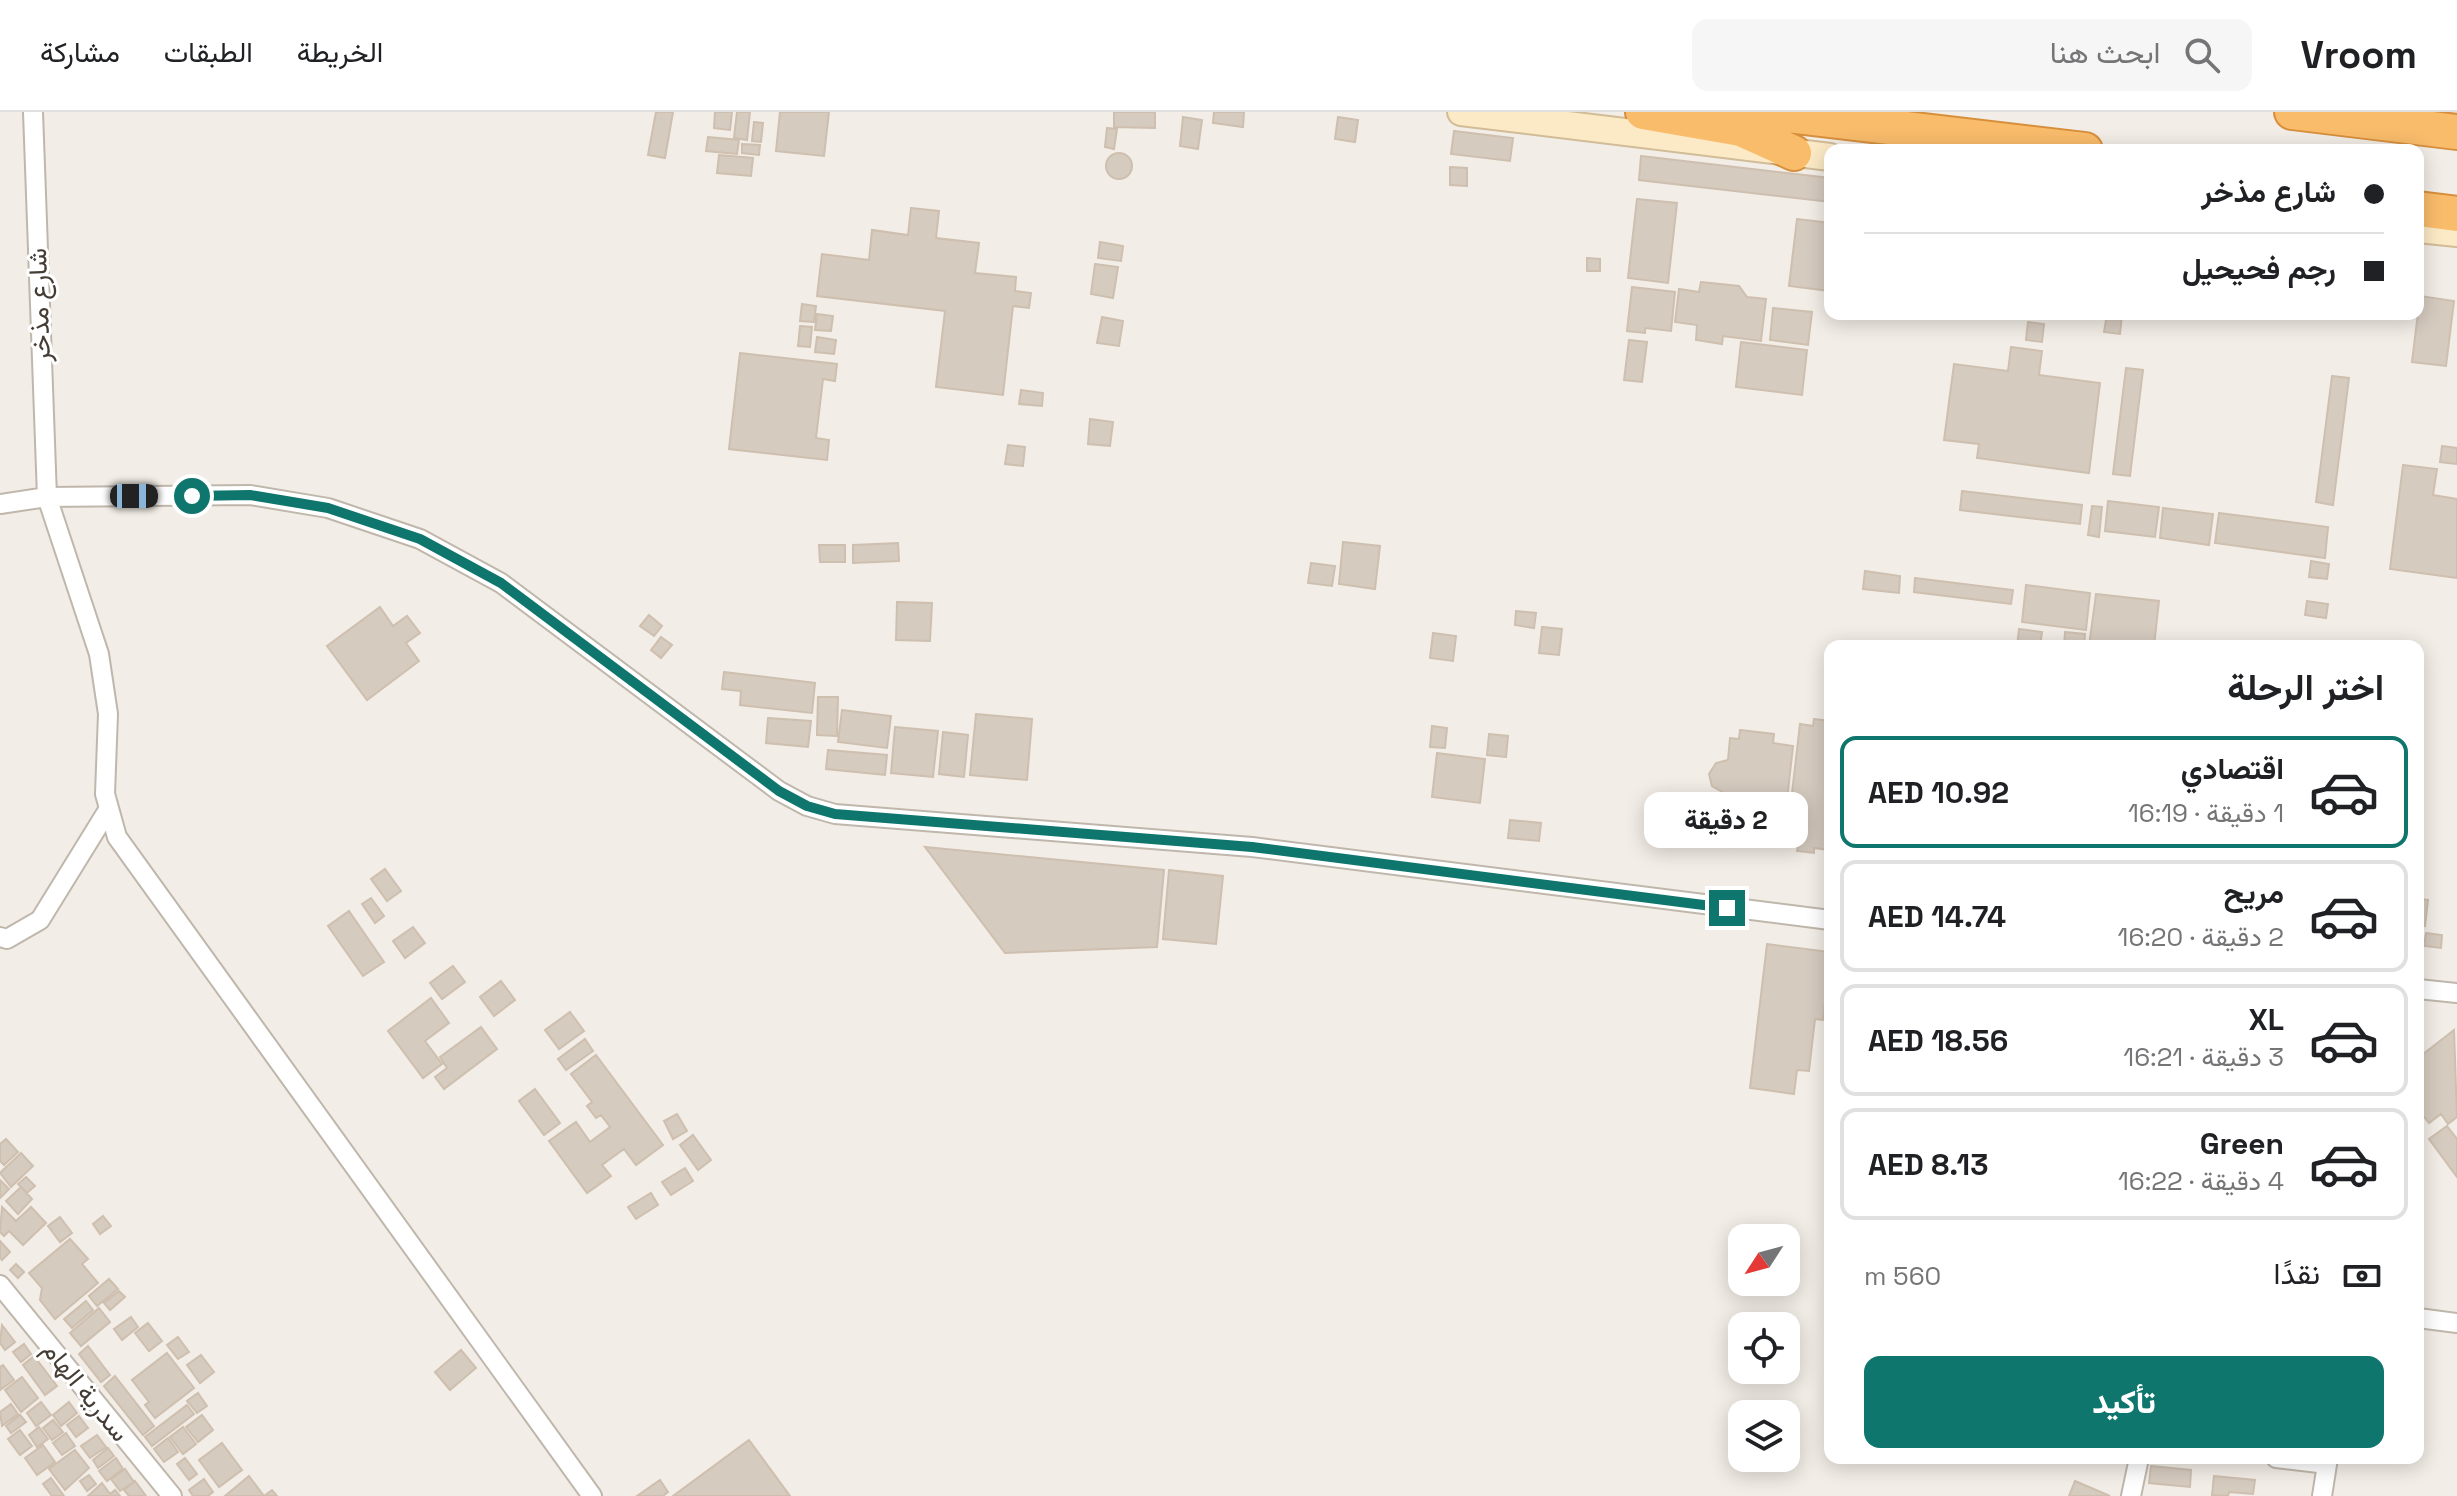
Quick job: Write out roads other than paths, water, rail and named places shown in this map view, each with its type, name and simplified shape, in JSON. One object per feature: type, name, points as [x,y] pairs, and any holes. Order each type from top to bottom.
[{"type":"highway","points":[[1643,112],[1741,129],[1794,153]]},
{"type":"highway","points":[[1761,112],[2034,144]]},
{"type":"highway","points":[[2292,112],[2457,132]]},
{"type":"highway","points":[[2424,190],[2457,194]]},
{"type":"highway","points":[[2424,210],[2457,214]]},
{"type":"main road","points":[[1461,112],[1824,156]]},
{"type":"main road","points":[[2424,230],[2457,233]]},
{"type":"street","name":"شارع مذخر","points":[[33,112],[47,497],[104,679],[108,714],[105,794],[108,810]]},
{"type":"street","points":[[0,504],[47,497],[250,495],[328,508],[420,539],[501,583],[779,791],[807,806],[835,814],[1252,847],[1824,919]]},
{"type":"street","points":[[0,937],[7,939],[40,920],[108,810]]},
{"type":"street","points":[[108,810],[117,837],[129,855],[592,1496]]},
{"type":"street","points":[[2424,990],[2457,993]]},
{"type":"street","name":"سدرية الهام","points":[[0,1285],[172,1496]]},
{"type":"street","points":[[2424,1319],[2457,1323]]},
{"type":"street","points":[[2131,1496],[2138,1464]]},
{"type":"street","points":[[2322,1496],[2327,1464]]}]
